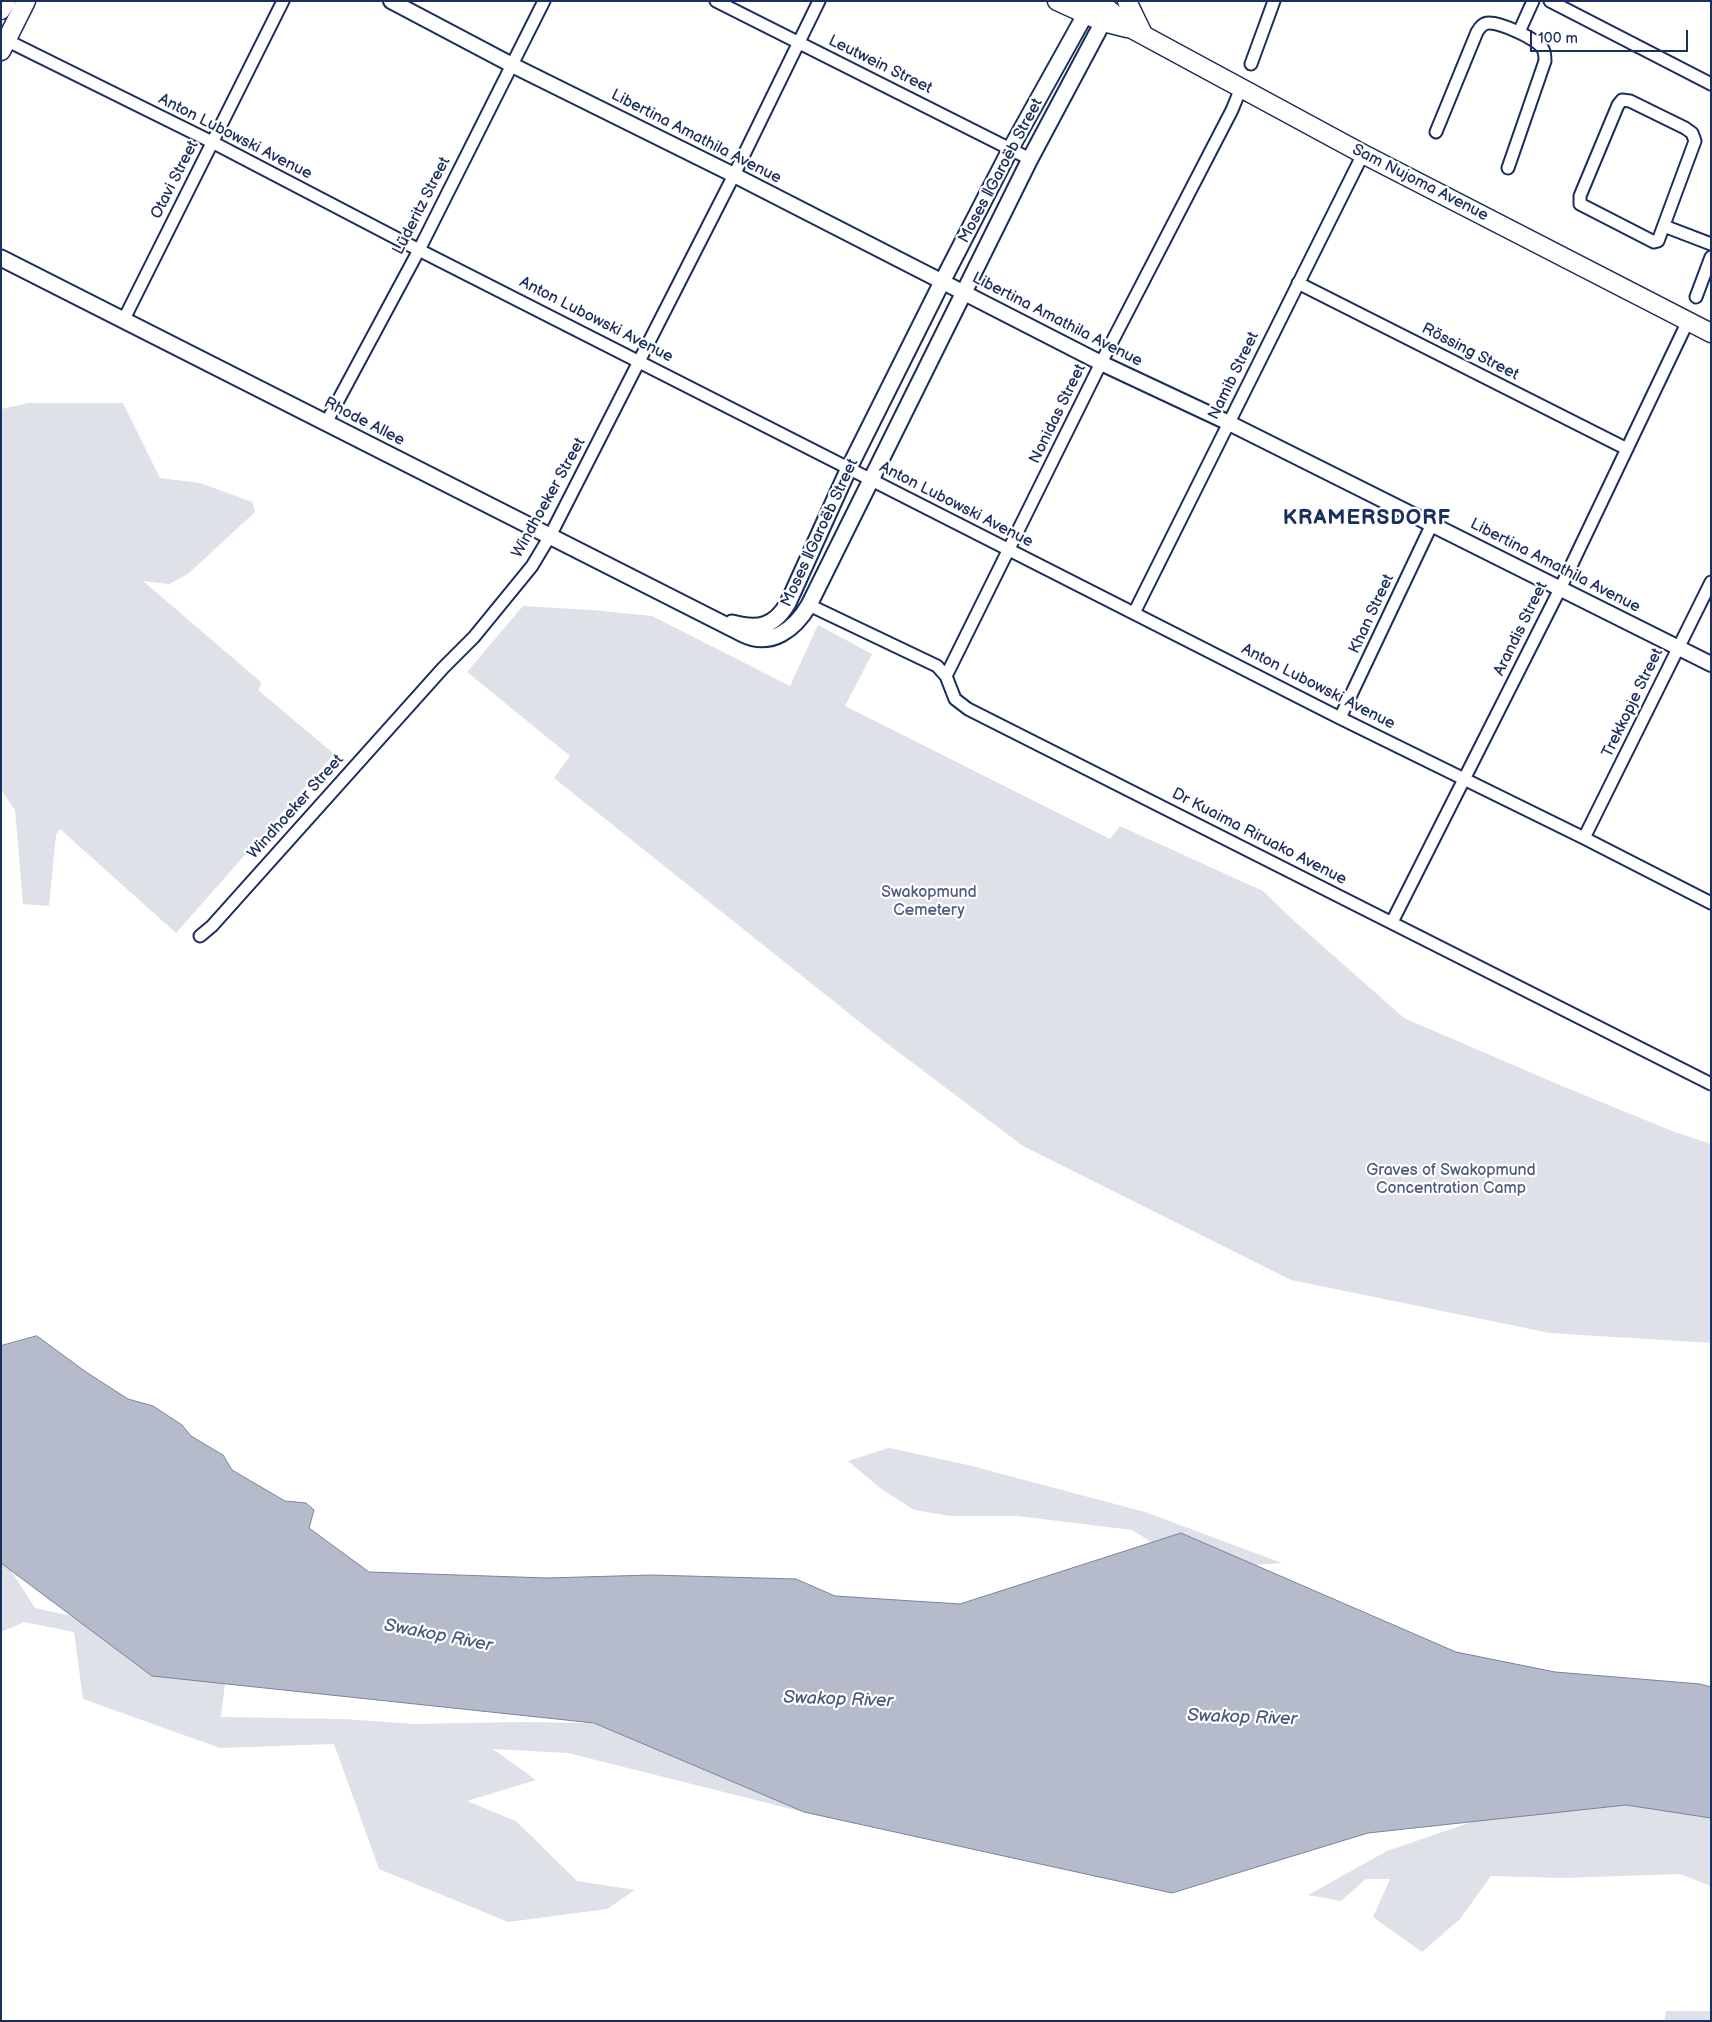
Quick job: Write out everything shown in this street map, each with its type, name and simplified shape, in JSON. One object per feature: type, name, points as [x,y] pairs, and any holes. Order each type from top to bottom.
[{"type":"main road","points":[[1,10],[6,1]]},
{"type":"main road","points":[[3,43],[26,1]]},
{"type":"main road","name":"Sam Nujoma Avenue","points":[[1057,1],[1089,5],[1108,11],[1138,32],[1364,154],[1711,333]]},
{"type":"main road","points":[[1127,1],[1138,32]]},
{"type":"main road","name":"Moses ǁGaroëb Street","points":[[711,618],[743,626],[756,626],[769,624],[781,615],[849,468],[942,282],[1011,148],[1089,5]]},
{"type":"main road","name":"Moses ǁGaroëb Street","points":[[711,618],[750,638],[771,638],[788,631],[804,614],[1030,159],[1108,11]]},
{"type":"main road","name":"Rhode Allee","points":[[1,258],[711,618]]},
{"type":"street","name":"Otavi Street","points":[[124,319],[283,1]]},
{"type":"street","name":"Libertina Amathila Avenue","points":[[391,1],[512,65],[734,175],[1101,363],[1229,423],[1711,664]]},
{"type":"street","name":"Lüderitz Street","points":[[326,423],[419,250],[544,1]]},
{"type":"street","name":"Leutwein Street","points":[[716,1],[1030,159]]},
{"type":"street","name":"Windhoeker Street","points":[[200,936],[212,926],[443,668],[474,636],[532,566],[550,536],[641,361],[819,1]]},
{"type":"street","points":[[1251,64],[1274,1]]},
{"type":"street","points":[[1519,32],[1533,1]]},
{"type":"street","points":[[1550,1],[1711,84]]},
{"type":"street","points":[[1436,132],[1481,26],[1489,23],[1519,32],[1545,51],[1545,61],[1508,168]]},
{"type":"street","name":"Anton Lubowski Avenue","points":[[3,43],[212,142],[419,250],[641,361],[870,480],[1340,718],[1709,898]]},
{"type":"street","name":"Nonidas Street","points":[[946,676],[1101,363],[1232,110],[1241,88]]},
{"type":"street","points":[[1622,100],[1630,102],[1692,133],[1695,141],[1664,226],[1658,240],[1654,242],[1580,204],[1580,196],[1618,105],[1622,100]]},
{"type":"street","name":"Namib Street","points":[[1134,613],[1364,154]]},
{"type":"street","points":[[1664,226],[1711,244]]},
{"type":"street","points":[[1696,297],[1711,257]]},
{"type":"street","name":"Rössing Street","points":[[1298,283],[1626,449]]},
{"type":"street","name":"Arandis Street","points":[[1392,922],[1560,589],[1688,322]]},
{"type":"street","name":"Khan Street","points":[[1340,718],[1432,524]]},
{"type":"street","name":"Trekkopje Street","points":[[1584,838],[1711,582]]},
{"type":"street","name":"Dr Kuaima Riruako Avenue","points":[[809,605],[930,661],[946,676],[955,700],[968,709],[1711,1084]]},
{"type":"green space","points":[[29,403],[123,403],[160,478],[200,483],[252,502],[255,512],[188,574],[169,584],[143,581],[262,683],[258,690],[334,754],[176,933],[60,829],[56,835],[49,906],[23,904],[15,810],[1,790],[1,409]]},
{"type":"green space","name":"Swakopmund Cemetery","points":[[523,606],[652,616],[790,686],[818,625],[872,654],[845,706],[1110,839],[1120,826],[1263,891],[1404,1018],[1562,1086],[1672,1131],[1711,1144],[1711,1343],[1550,1333],[1291,1280],[1023,1146],[881,1039],[554,778],[570,756],[467,672]]},
{"type":"green space","points":[[889,1448],[968,1465],[1145,1512],[1282,1563],[1227,1567],[1184,1562],[1132,1530],[1017,1516],[950,1516],[914,1510],[880,1488],[848,1461]]},
{"type":"green space","points":[[1,1555],[35,1608],[229,1650],[221,1717],[344,1719],[414,1724],[594,1723],[803,1812],[568,1753],[493,1749],[536,1780],[467,1801],[516,1821],[577,1881],[635,1890],[607,1909],[508,1922],[379,1869],[334,1744],[220,1748],[83,1699],[74,1632],[24,1622],[1,1632]]},
{"type":"green space","points":[[1705,1803],[1711,1805],[1711,1886],[1680,1874],[1563,1878],[1491,1876],[1460,1919],[1422,1952],[1373,1917],[1390,1879],[1366,1879],[1341,1901],[1308,1895],[1387,1851],[1521,1805]]},
{"type":"green space","points":[[1666,2011],[1711,2011],[1711,2021],[1664,2021]]},
{"type":"water","name":"Swakop River","points":[[37,1336],[86,1372],[128,1399],[153,1406],[182,1425],[191,1436],[223,1455],[232,1470],[285,1501],[306,1503],[314,1510],[309,1528],[369,1572],[547,1578],[651,1575],[796,1579],[835,1596],[960,1604],[1181,1533],[1456,1652],[1555,1672],[1700,1684],[1711,1687],[1711,1818],[1626,1805],[1368,1833],[1172,1893],[804,1812],[594,1723],[152,1676],[1,1563],[1,1346]]},
{"type":"district","name":"KRAMERSDORF","points":[[1367,519]]},
{"type":"park label","name":"Graves of Swakopmund Concentration Camp","points":[[1451,1180]]}]
